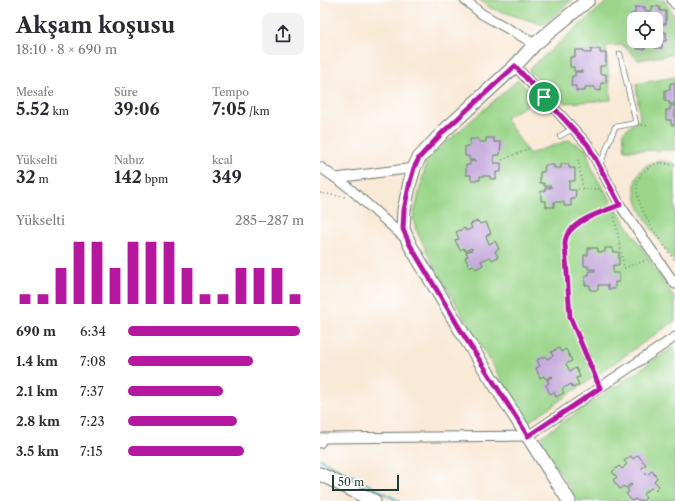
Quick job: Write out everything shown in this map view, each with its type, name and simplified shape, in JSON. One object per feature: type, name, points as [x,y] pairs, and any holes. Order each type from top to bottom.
[{"type":"street","points":[[465,0],[482,14],[535,44]]},
{"type":"street","points":[[569,501],[466,339],[408,241],[403,229],[404,210],[414,168],[419,158],[443,132],[515,66],[535,44],[588,0]]},
{"type":"street","points":[[672,0],[675,4]]},
{"type":"street","points":[[515,66],[588,145],[599,166],[616,206],[675,284]]},
{"type":"street","points":[[320,167],[359,197],[408,241]]},
{"type":"street","points":[[336,178],[414,168]]},
{"type":"street","points":[[321,440],[528,436],[675,337]]},
{"type":"street","points":[[320,474],[374,501]]},
{"type":"lane","points":[[599,166],[615,127],[636,123],[620,54]]},
{"type":"lane","points":[[560,136],[572,129]]},
{"type":"lane","points":[[600,388],[570,317],[565,244],[567,234],[578,224],[597,213],[616,206]]},
{"type":"path","points":[[502,160],[530,148]]},
{"type":"path","points":[[578,160],[583,189]]},
{"type":"path","points":[[675,165],[660,163],[650,166],[640,175],[637,186],[637,197],[644,214],[675,261]]},
{"type":"path","points":[[578,189],[600,189],[616,206],[624,268],[655,256]]},
{"type":"path","points":[[320,193],[339,197],[359,197]]},
{"type":"green space","points":[[480,0],[572,0],[544,25],[490,8]]},
{"type":"green space","points":[[609,0],[664,0],[675,17],[675,54],[638,60],[623,45],[606,46],[611,100],[565,103],[528,70]]},
{"type":"green space","points":[[675,77],[675,150],[625,150],[623,132],[640,119],[636,84]]},
{"type":"green space","points":[[518,80],[537,99],[505,118],[529,154],[569,140],[586,149],[594,174],[675,299],[675,321],[527,423],[436,270],[416,230],[413,219],[427,159]]},
{"type":"green space","points":[[659,161],[675,163],[675,262],[651,228],[637,200],[635,187],[638,175],[647,165]]},
{"type":"green space","points":[[675,346],[675,501],[578,501],[544,447],[542,436]]},
{"type":"building","points":[[652,6],[660,7],[660,11],[666,11],[666,24],[663,24],[663,12],[635,12],[635,7],[645,7],[645,11],[652,11]]},
{"type":"building","points":[[663,32],[666,32],[666,41],[663,41]]},
{"type":"building","points":[[591,49],[600,49],[600,53],[606,53],[606,66],[600,66],[600,74],[606,74],[606,83],[601,83],[601,91],[595,90],[595,87],[585,87],[585,91],[576,91],[576,86],[571,86],[572,76],[575,76],[575,72],[582,71],[574,71],[574,67],[570,67],[570,57],[575,57],[575,50],[584,50],[584,53],[591,53]]},
{"type":"building","points":[[670,83],[675,83],[675,104],[669,104],[669,101],[665,101],[665,90],[670,90]]},
{"type":"building","points":[[670,106],[675,106],[675,125],[671,125],[671,120],[666,120],[666,110],[670,110]]},
{"type":"building","points":[[486,138],[494,138],[494,142],[501,142],[500,155],[494,155],[494,163],[501,163],[501,172],[496,172],[496,179],[490,179],[490,176],[480,176],[480,180],[471,180],[471,175],[466,175],[466,165],[470,165],[470,161],[476,160],[469,160],[469,156],[465,156],[465,146],[470,146],[470,139],[479,139],[479,142],[486,142]]},
{"type":"building","points":[[561,164],[569,164],[569,168],[575,168],[575,181],[569,181],[569,190],[576,190],[575,199],[571,199],[571,206],[564,206],[564,202],[554,202],[554,207],[546,207],[546,201],[541,201],[541,191],[545,191],[545,188],[551,188],[551,186],[544,186],[544,183],[540,183],[540,172],[544,172],[545,165],[554,165],[554,168],[561,168]]},
{"type":"building","points":[[478,221],[480,224],[486,222],[491,233],[486,236],[489,244],[495,241],[499,249],[495,251],[498,257],[492,260],[490,257],[481,261],[483,265],[476,269],[473,265],[469,267],[465,257],[468,256],[466,252],[472,250],[472,248],[465,251],[464,248],[460,250],[455,240],[459,239],[456,232],[465,228],[466,231],[472,228],[470,224]]},
{"type":"building","points":[[588,248],[598,248],[598,252],[605,252],[605,248],[613,248],[613,252],[619,252],[619,265],[613,265],[613,273],[619,273],[619,282],[615,282],[615,289],[608,289],[608,285],[598,285],[598,290],[590,290],[590,285],[585,285],[585,275],[589,275],[589,271],[595,271],[595,269],[588,269],[588,266],[584,266],[584,255],[588,255]]},
{"type":"building","points":[[559,348],[561,352],[566,349],[572,361],[566,364],[570,371],[576,368],[580,377],[576,378],[579,385],[573,388],[571,384],[562,389],[564,393],[556,397],[554,392],[550,394],[546,385],[549,383],[547,380],[553,377],[552,376],[546,379],[544,376],[540,378],[536,368],[540,366],[537,360],[545,356],[547,359],[553,356],[551,352]]},
{"type":"building","points":[[638,455],[646,465],[641,469],[647,475],[652,471],[657,478],[654,481],[659,486],[654,491],[651,488],[643,494],[646,498],[642,501],[638,501],[636,499],[632,501],[626,494],[629,492],[627,489],[632,485],[631,484],[625,488],[623,486],[620,489],[613,480],[617,477],[612,472],[619,466],[622,469],[627,464],[624,461],[631,456],[633,459]]},
{"type":"waterway","points":[[320,459],[399,501]]},
{"type":"route","points":[[515,66],[544,97],[588,145],[620,205],[597,213],[578,224],[567,234],[565,244],[570,317],[600,388],[528,436],[466,339],[410,245],[403,229],[404,210],[414,168],[419,158],[443,132],[515,66]]}]
